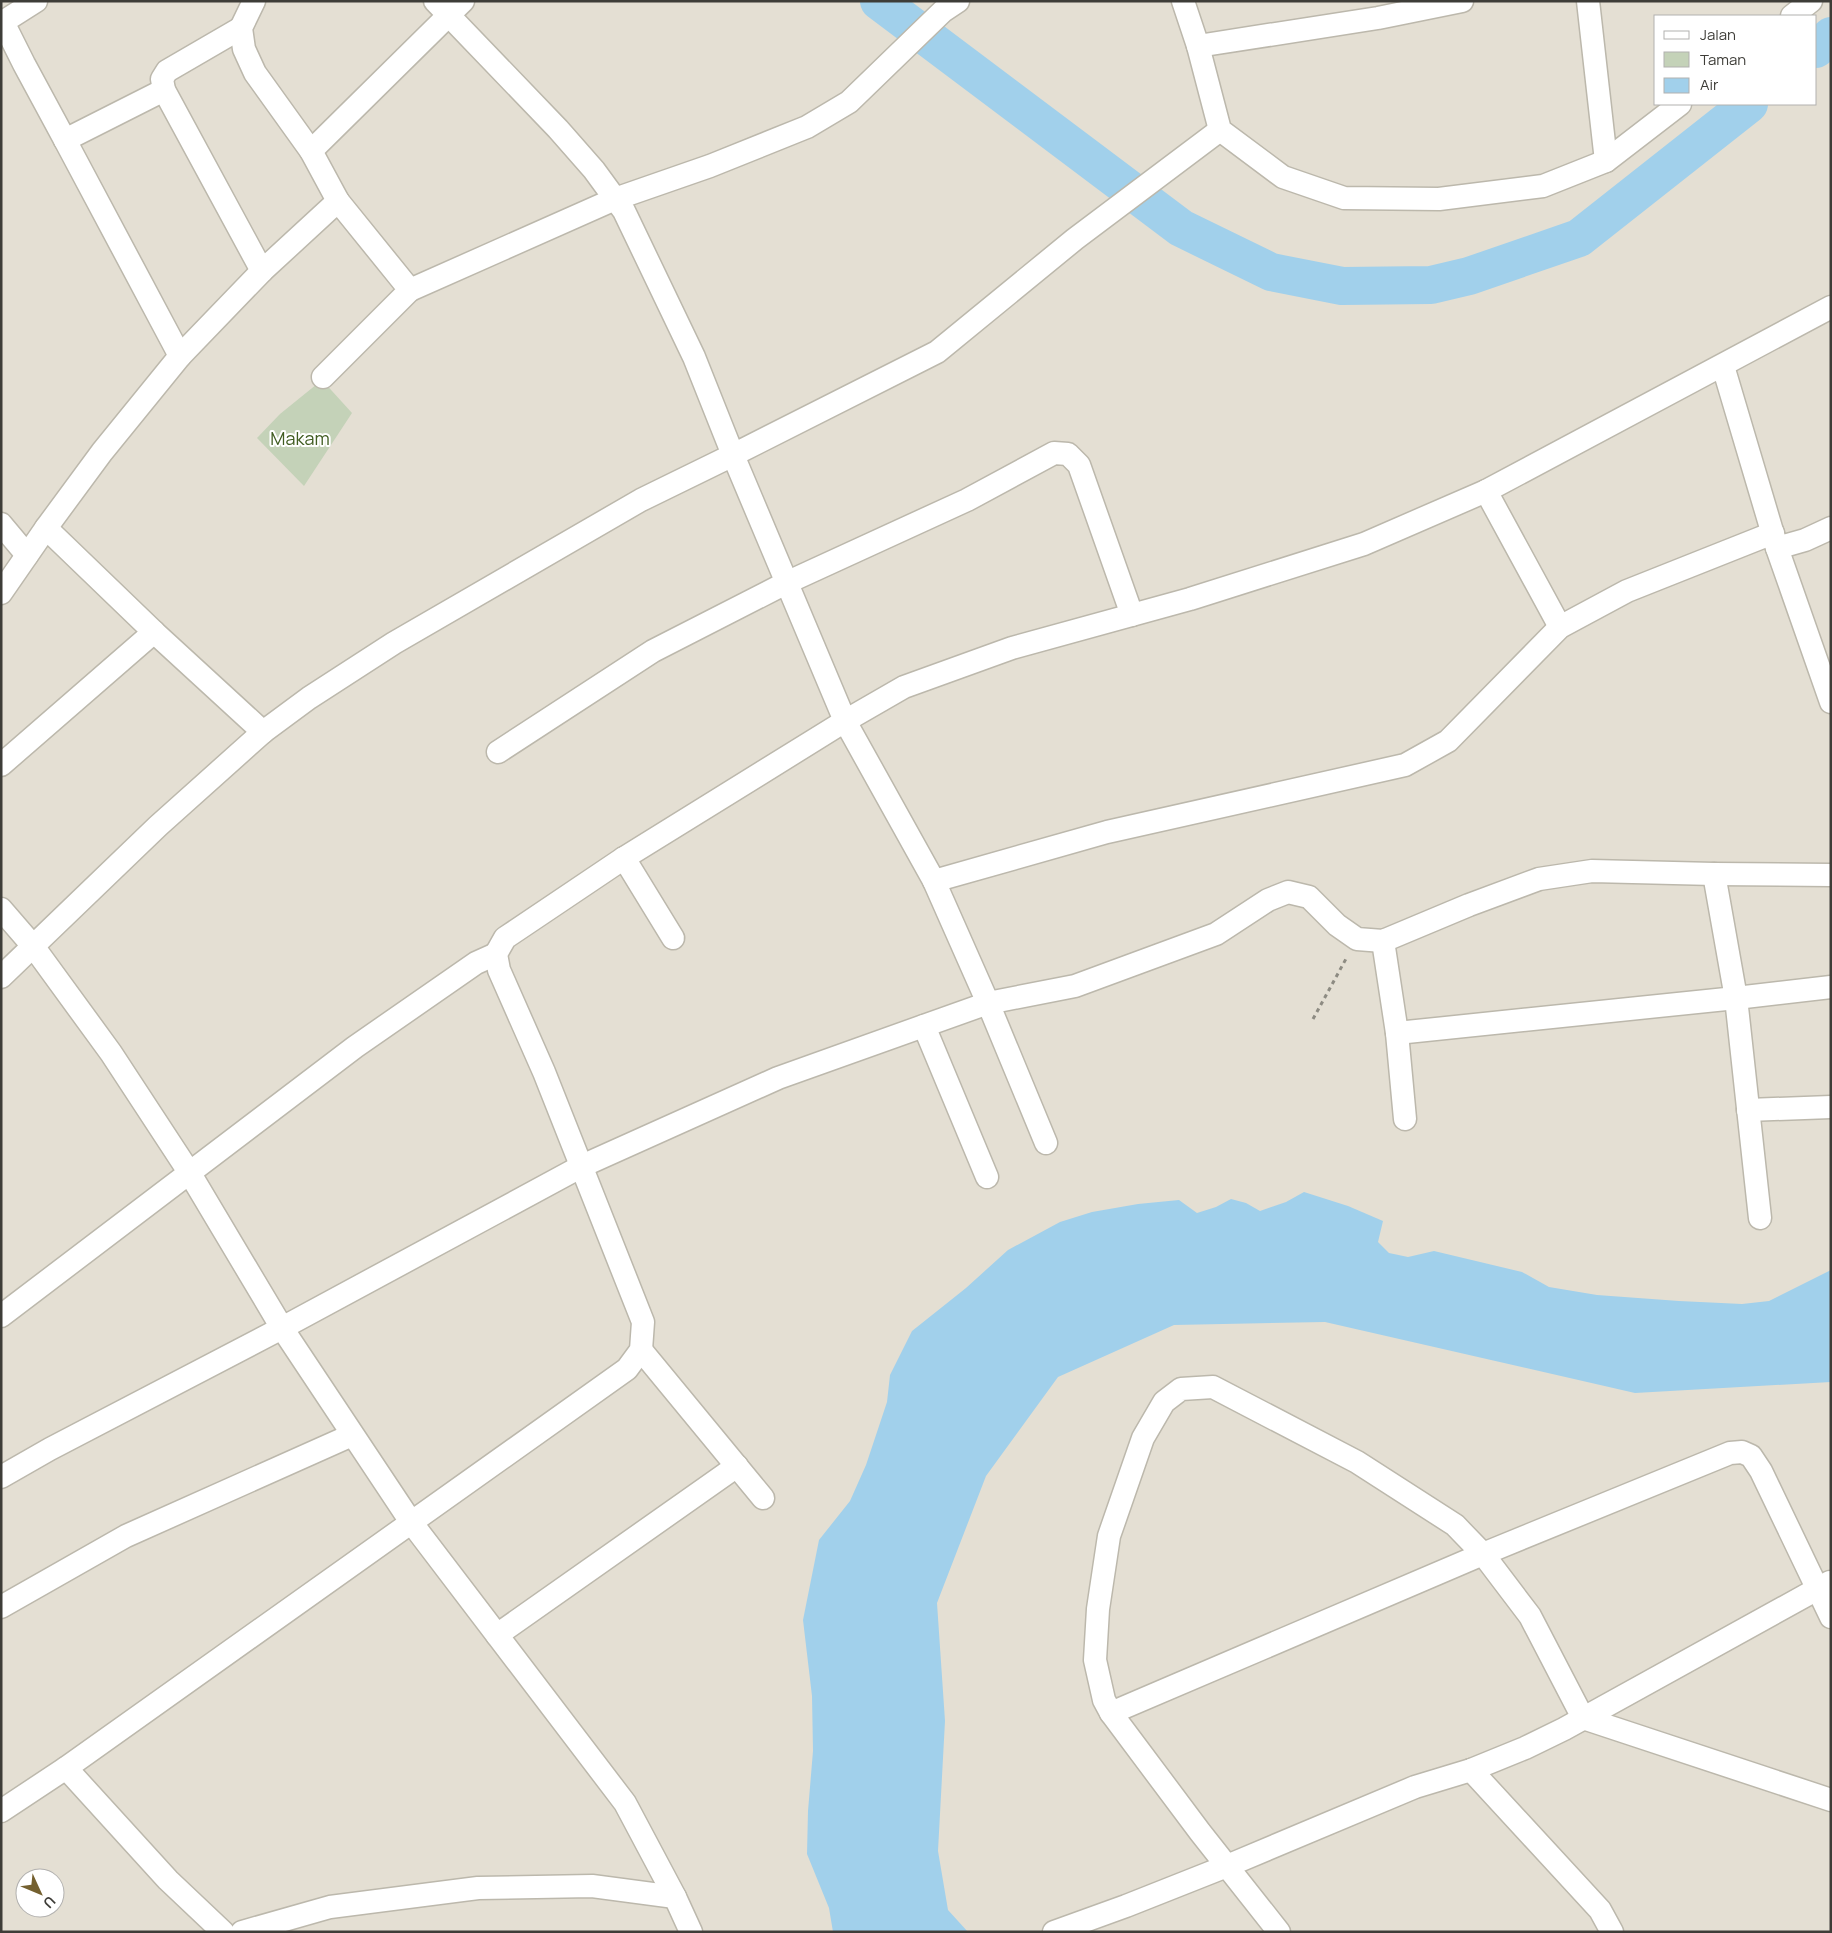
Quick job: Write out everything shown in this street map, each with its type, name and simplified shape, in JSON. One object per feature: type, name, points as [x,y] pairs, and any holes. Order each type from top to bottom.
[{"type":"street","points":[[36,1],[2,22],[180,356]]},
{"type":"street","points":[[254,1],[242,28],[244,49],[255,73],[311,151],[338,201],[410,290]]},
{"type":"street","points":[[324,377],[410,290],[615,199],[710,166],[807,127],[849,102],[943,11],[958,1]]},
{"type":"street","points":[[1183,1],[1198,46],[1220,130],[1283,177],[1344,198],[1439,199],[1543,186],[1606,161],[1679,105]]},
{"type":"street","points":[[1198,46],[1378,18],[1462,1]]},
{"type":"street","points":[[1588,1],[1606,161]]},
{"type":"street","points":[[1793,15],[1811,1]]},
{"type":"street","points":[[311,151],[449,6],[594,170],[624,211],[694,357],[786,583],[845,721],[934,880],[1046,1143]]},
{"type":"street","points":[[242,28],[167,71],[162,78],[164,90],[262,271]]},
{"type":"street","points":[[64,140],[164,90]]},
{"type":"street","points":[[1,977],[158,826],[263,732],[309,698],[394,643],[641,500],[937,352],[1075,239],[1220,130]]},
{"type":"street","points":[[1,593],[102,452],[180,356],[262,271],[338,201]]},
{"type":"street","points":[[1,1316],[355,1047],[476,963],[496,954],[506,938],[624,858],[845,721],[904,687],[1012,648],[1190,599],[1364,544],[1486,491],[1831,307]]},
{"type":"street","points":[[1723,366],[1775,541],[1831,702]]},
{"type":"street","points":[[498,752],[652,651],[786,583],[967,500],[1054,453],[1068,454],[1079,465],[1132,614]]},
{"type":"street","points":[[1486,491],[1560,627]]},
{"type":"street","points":[[1,524],[27,555]]},
{"type":"street","points":[[46,528],[154,632],[263,732]]},
{"type":"street","points":[[934,880],[1107,832],[1405,765],[1448,741],[1560,627],[1627,591],[1775,541],[1806,540],[1831,528]]},
{"type":"street","points":[[1,765],[154,632]]},
{"type":"street","points":[[624,858],[673,938]]},
{"type":"street","points":[[1,1477],[50,1449],[282,1328],[582,1166],[778,1078],[988,1003],[1075,986],[1216,934],[1268,900],[1288,892],[1309,897],[1337,925],[1357,939],[1383,941],[1469,905],[1539,879],[1592,871],[1831,875]]},
{"type":"street","points":[[1714,874],[1736,998],[1760,1218]]},
{"type":"street","points":[[1,909],[33,946],[111,1053],[189,1172],[282,1328],[411,1522],[625,1804],[675,1896],[690,1932]]},
{"type":"street","points":[[1383,941],[1397,1033],[1405,1119]]},
{"type":"street","points":[[1,1811],[66,1768],[627,1369],[641,1350],[643,1322],[544,1072],[499,970],[496,954]]},
{"type":"street","points":[[1397,1033],[1831,987]]},
{"type":"street","points":[[924,1026],[987,1177]]},
{"type":"street","points":[[1748,1110],[1831,1107]]},
{"type":"street","points":[[641,1350],[763,1498]]},
{"type":"street","points":[[1279,1932],[1112,1713],[1104,1700],[1095,1660],[1098,1609],[1109,1536],[1142,1438],[1164,1402],[1181,1390],[1213,1386],[1357,1462],[1456,1525],[1483,1554],[1530,1616],[1583,1718],[1831,1800]]},
{"type":"street","points":[[1,1608],[126,1536],[352,1435]]},
{"type":"street","points":[[1112,1713],[1483,1554],[1730,1453],[1742,1452],[1751,1456],[1761,1472],[1824,1585],[1831,1617]]},
{"type":"street","points":[[497,1635],[737,1466]]},
{"type":"street","points":[[1054,1932],[1227,1866],[1407,1790],[1471,1770],[1525,1748],[1824,1585]]},
{"type":"street","points":[[66,1768],[168,1880],[223,1932]]},
{"type":"street","points":[[1471,1770],[1600,1910],[1612,1932]]},
{"type":"street","points":[[242,1932],[330,1907],[478,1888],[592,1886],[675,1896]]},
{"type":"path","points":[[1313,1019],[1357,939]]},
{"type":"green space","name":"Makam","points":[[322,380],[352,413],[304,486],[257,438],[280,414]]},
{"type":"water","points":[[1304,1192],[1348,1206],[1383,1221],[1378,1242],[1389,1253],[1408,1257],[1434,1251],[1522,1272],[1549,1287],[1597,1295],[1742,1304],[1769,1301],[1831,1270],[1831,1382],[1635,1393],[1325,1322],[1174,1325],[1058,1377],[986,1476],[937,1603],[945,1721],[938,1851],[948,1910],[968,1932],[833,1932],[829,1908],[807,1854],[808,1811],[813,1751],[812,1696],[803,1620],[819,1540],[850,1501],[866,1465],[887,1402],[890,1375],[912,1331],[966,1288],[1008,1250],[1060,1222],[1092,1212],[1138,1204],[1179,1200],[1197,1213],[1216,1207],[1231,1199],[1246,1203],[1260,1211],[1286,1202]]},
{"type":"waterway","points":[[879,1],[1181,228],[1271,272],[1342,286],[1431,285],[1469,276],[1579,238],[1748,105]]},
{"type":"waterway","points":[[1817,48],[1831,36]]}]
